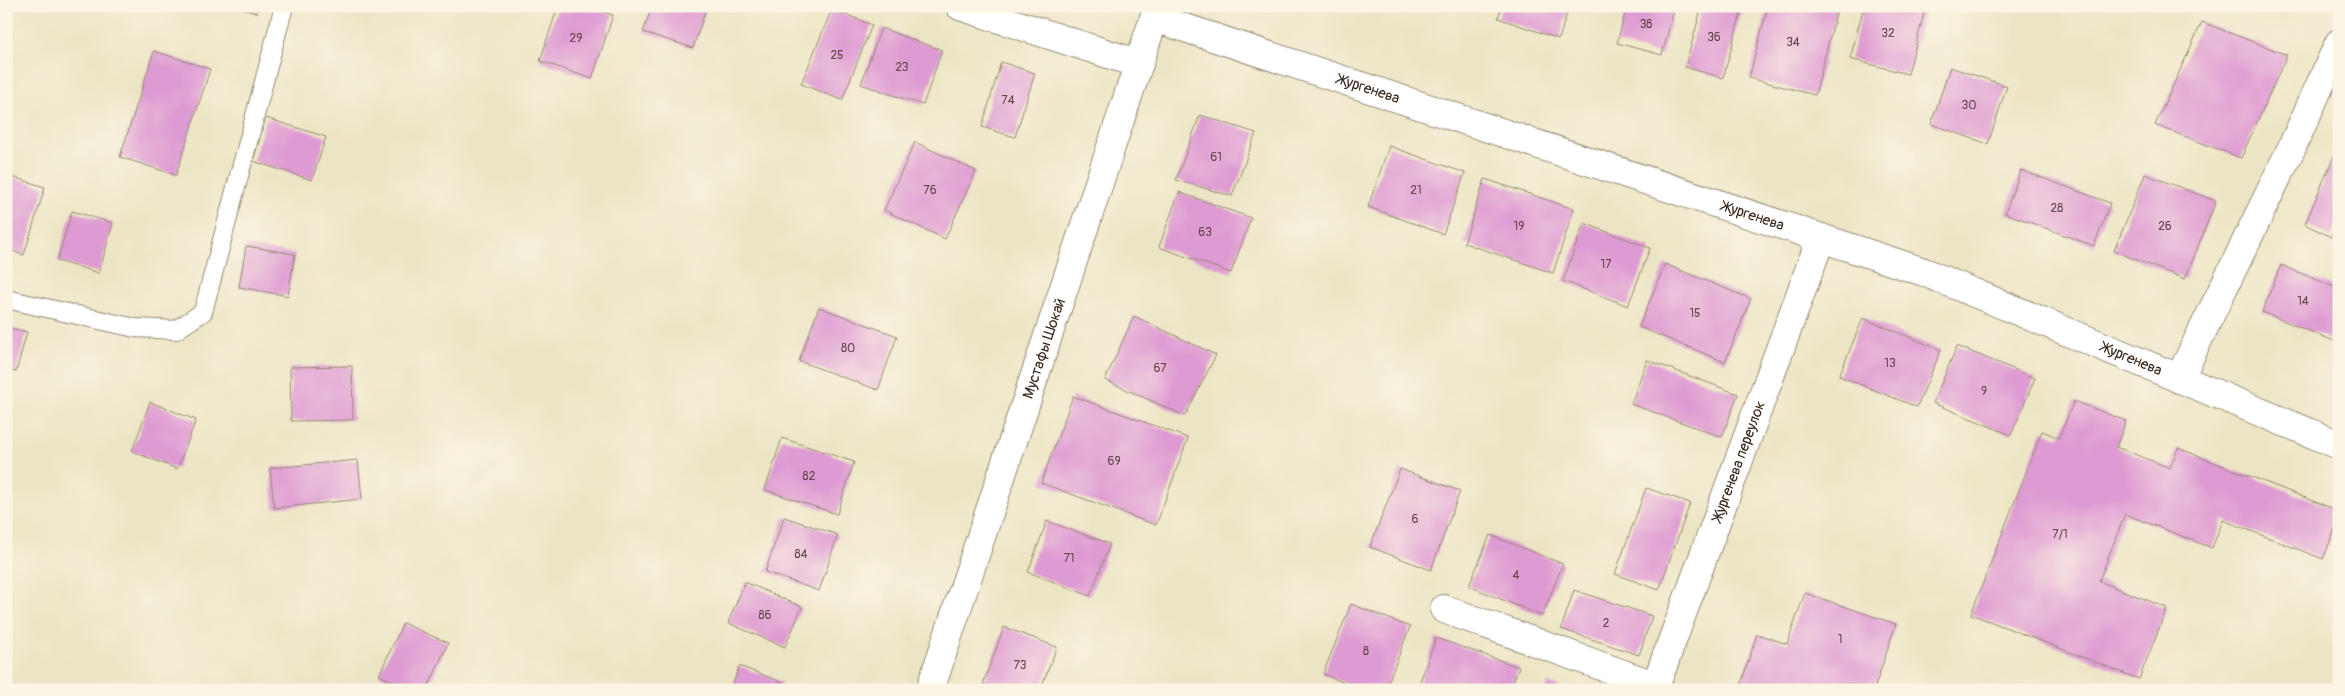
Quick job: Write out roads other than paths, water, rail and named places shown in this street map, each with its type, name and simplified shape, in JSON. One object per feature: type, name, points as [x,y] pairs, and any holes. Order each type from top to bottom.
[{"type":"street","points":[[960,6],[1139,64]]},
{"type":"street","name":"Мустафы Шокай","points":[[930,690],[1156,12]]},
{"type":"street","name":"Жургенева","points":[[1156,12],[1924,272],[2339,446]]},
{"type":"street","points":[[2179,379],[2292,147],[2339,43]]},
{"type":"street","name":"Жургенева переулок","points":[[1444,609],[1655,688],[1821,238]]},
{"type":"lane","points":[[6,299],[135,328],[176,330],[203,312],[284,6]]}]
